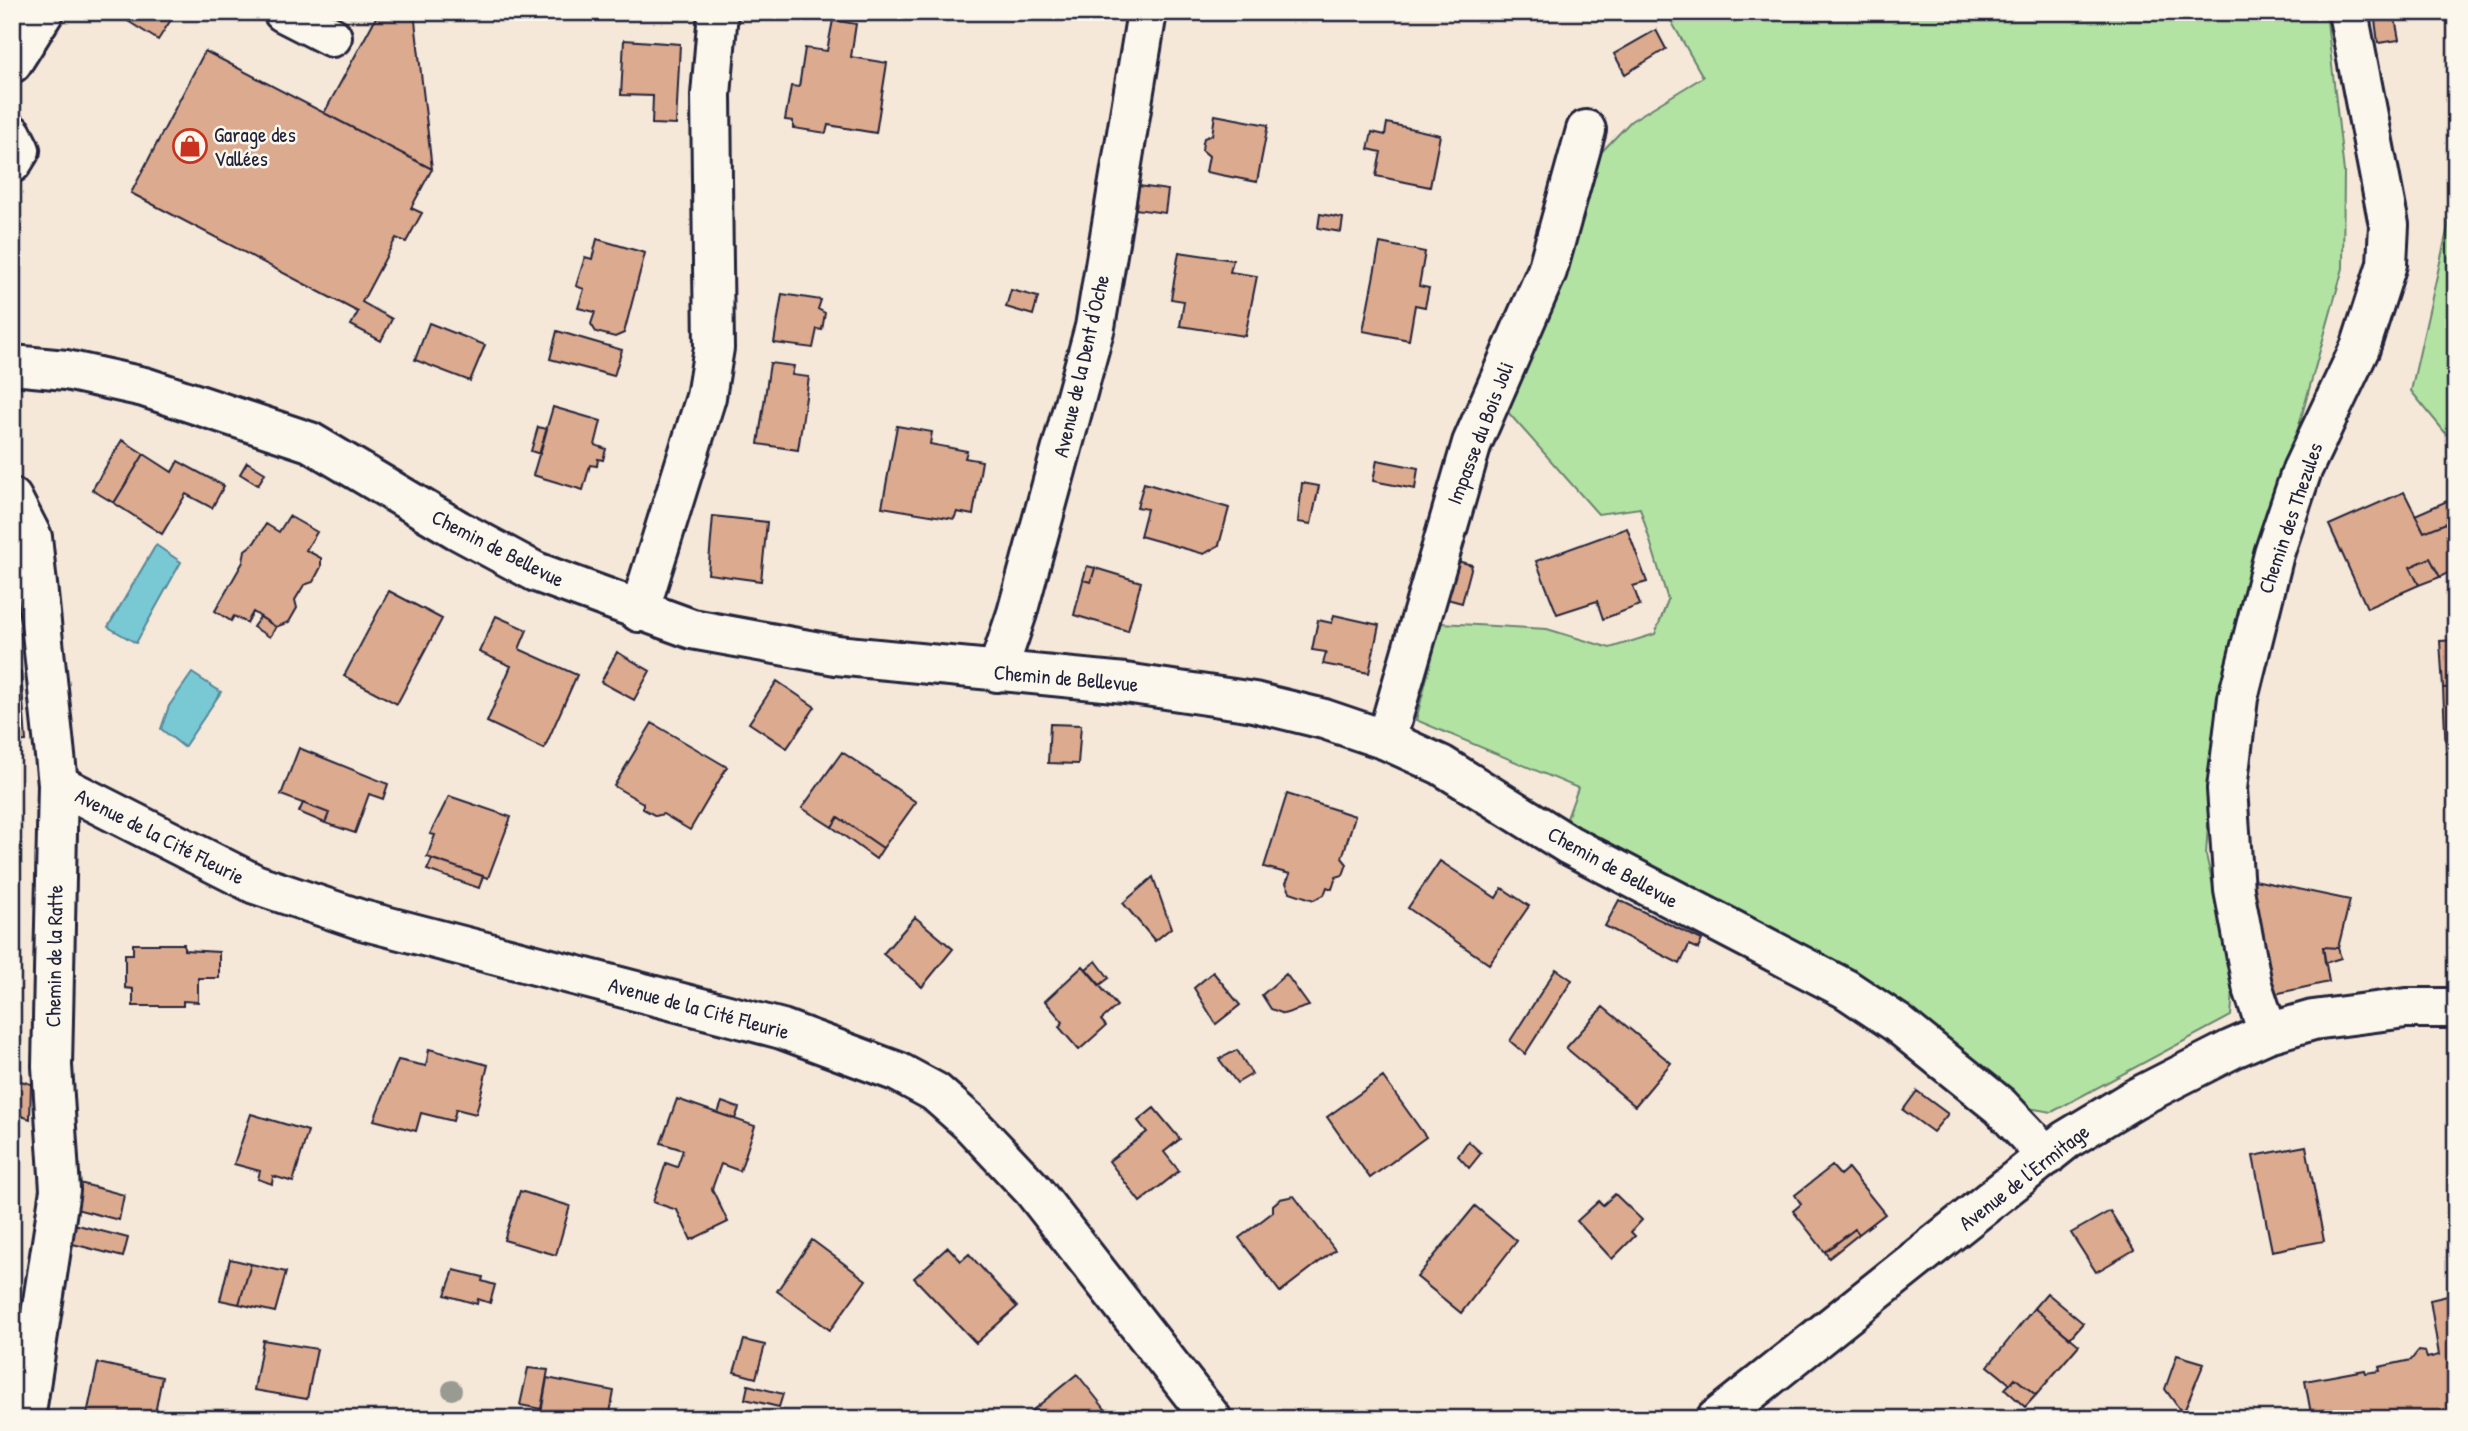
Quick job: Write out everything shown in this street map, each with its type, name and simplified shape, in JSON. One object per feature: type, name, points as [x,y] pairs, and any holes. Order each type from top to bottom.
[{"type":"street","points":[[12,63],[44,12]]},
{"type":"street","points":[[283,12],[332,37]]},
{"type":"street","points":[[639,612],[706,397],[714,348],[711,95],[718,12]]},
{"type":"street","name":"Avenue de la Dent d'Oche","points":[[997,672],[1017,613],[1095,327],[1147,12]]},
{"type":"street","name":"Chemin des Thezules","points":[[2268,1033],[2252,985],[2234,890],[2227,789],[2238,698],[2274,554],[2302,470],[2360,348],[2387,264],[2389,225],[2348,12]]},
{"type":"street","name":"Impasse du Bois Joli","points":[[1386,740],[1463,469],[1547,271],[1586,130]]},
{"type":"street","points":[[12,134],[20,150],[12,163]]},
{"type":"street","name":"Chemin de Bellevue","points":[[12,365],[66,370],[144,387],[310,442],[458,530],[536,572],[639,612],[692,629],[836,655],[1125,683],[1254,702],[1324,719],[1386,740],[1441,765],[1569,845],[1846,989],[1897,1023],[2000,1106],[2046,1156]]},
{"type":"street","name":"Chemin de la Ratte","points":[[12,498],[32,537],[58,784],[52,1066],[60,1190],[25,1419]]},
{"type":"street","name":"Avenue de la Cité Fleurie","points":[[58,784],[255,884],[362,920],[782,1029],[898,1072],[935,1092],[970,1122],[1032,1190],[1212,1419]]},
{"type":"street","name":"Avenue de l'Ermitage","points":[[1716,1419],[2046,1156],[2087,1126],[2134,1099],[2268,1033],[2313,1020],[2360,1012],[2456,1008]]},
{"type":"green space","points":[[1666,12],[2326,12],[2344,172],[2343,268],[2214,729],[2206,855],[2234,978],[2231,1016],[2052,1112],[2028,1108],[1881,994],[1566,821],[1578,788],[1416,720],[1441,623],[1547,629],[1610,648],[1655,634],[1668,600],[1640,508],[1598,514],[1506,410],[1591,163],[1631,121],[1703,77]]},
{"type":"green space","points":[[2456,191],[2456,446],[2411,391]]},
{"type":"water","points":[[156,545],[181,562],[136,643],[108,627]]},
{"type":"water","points":[[192,673],[221,692],[184,747],[161,729],[169,706]]},
{"type":"building","points":[[127,12],[176,12],[158,40],[123,18]]},
{"type":"building","points":[[379,12],[414,12],[432,169],[324,113]]},
{"type":"building","points":[[656,12],[679,12],[678,16],[656,15]]},
{"type":"building","points":[[840,12],[868,12],[868,17]]},
{"type":"building","points":[[2374,12],[2394,12],[2399,40],[2378,43]]},
{"type":"building","points":[[833,20],[856,24],[851,57],[887,63],[876,133],[828,125],[826,133],[793,128],[793,121],[785,120],[791,86],[799,87],[805,48],[827,51]]},
{"type":"building","points":[[1656,30],[1666,49],[1625,74],[1614,54]]},
{"type":"building","points":[[624,40],[680,44],[676,125],[652,124],[653,96],[621,95]]},
{"type":"building","points":[[205,51],[432,169],[411,208],[422,213],[406,242],[396,238],[362,302],[392,319],[381,341],[351,325],[358,312],[131,193]]},
{"type":"building","points":[[1215,115],[1268,125],[1257,182],[1206,172],[1209,156],[1202,150],[1203,142],[1204,138],[1212,135]]},
{"type":"building","points":[[1387,123],[1440,135],[1430,187],[1376,176],[1381,152],[1368,149],[1372,132],[1385,135]]},
{"type":"building","points":[[1139,186],[1168,190],[1165,213],[1135,209]]},
{"type":"building","points":[[1320,214],[1343,218],[1341,232],[1318,228]]},
{"type":"building","points":[[597,239],[645,253],[624,333],[615,337],[596,332],[591,324],[595,312],[578,308],[584,289],[576,286],[585,257],[592,259]]},
{"type":"building","points":[[1380,243],[1425,252],[1419,286],[1429,288],[1425,307],[1415,305],[1409,340],[1363,331]]},
{"type":"building","points":[[1179,252],[1233,260],[1230,272],[1257,276],[1245,336],[1180,326],[1184,301],[1171,299]]},
{"type":"building","points":[[1011,290],[1038,297],[1033,315],[1006,307]]},
{"type":"building","points":[[782,294],[821,300],[818,309],[825,313],[822,330],[817,329],[813,348],[774,343]]},
{"type":"building","points":[[429,323],[485,345],[470,381],[415,360]]},
{"type":"building","points":[[557,331],[622,350],[614,376],[550,359]]},
{"type":"building","points":[[770,363],[794,366],[792,375],[809,377],[798,450],[758,444]]},
{"type":"building","points":[[553,407],[601,421],[595,445],[606,449],[603,460],[598,459],[597,466],[590,465],[583,490],[533,475]]},
{"type":"building","points":[[897,426],[932,432],[930,444],[967,451],[965,458],[982,461],[973,515],[957,512],[954,519],[882,507]]},
{"type":"building","points":[[538,427],[547,429],[540,454],[531,451]]},
{"type":"building","points":[[122,440],[144,454],[114,503],[92,490]]},
{"type":"building","points":[[144,454],[172,472],[178,461],[224,486],[212,508],[186,494],[162,534],[114,503]]},
{"type":"building","points":[[1377,460],[1418,468],[1415,489],[1373,481]]},
{"type":"building","points":[[247,462],[265,473],[258,485],[240,474]]},
{"type":"building","points":[[1144,483],[1229,508],[1219,545],[1204,554],[1140,536],[1147,509],[1137,507]]},
{"type":"building","points":[[1302,483],[1319,486],[1311,524],[1298,522]]},
{"type":"building","points":[[2404,492],[2424,532],[2456,519],[2456,569],[2440,577],[2430,558],[2410,567],[2419,585],[2367,608],[2329,525]]},
{"type":"building","points":[[2447,501],[2456,519],[2424,532],[2415,515]]},
{"type":"building","points":[[289,516],[317,532],[306,550],[321,558],[321,567],[313,582],[304,585],[295,600],[297,608],[289,622],[276,627],[253,612],[247,623],[234,616],[231,621],[215,611],[243,562],[245,550],[254,543],[266,524],[279,532]]},
{"type":"building","points":[[713,516],[767,522],[761,581],[708,574]]},
{"type":"building","points":[[1627,528],[1647,582],[1633,586],[1640,605],[1603,619],[1597,601],[1557,614],[1536,561]]},
{"type":"building","points":[[1446,558],[1472,565],[1462,603],[1436,596]]},
{"type":"building","points":[[2430,558],[2440,577],[2419,585],[2410,567]]},
{"type":"building","points":[[1087,566],[1095,568],[1091,582],[1083,580]]},
{"type":"building","points":[[1095,568],[1141,582],[1128,631],[1074,615],[1083,580],[1091,582]]},
{"type":"building","points":[[389,591],[442,619],[397,704],[344,676]]},
{"type":"building","points":[[1334,615],[1379,625],[1369,673],[1323,664],[1326,652],[1312,650],[1318,620],[1332,623]]},
{"type":"building","points":[[496,616],[527,630],[519,649],[577,675],[544,749],[487,722],[511,666],[479,652]]},
{"type":"building","points":[[260,617],[276,627],[270,637],[253,627]]},
{"type":"building","points":[[2456,640],[2456,687],[2443,688],[2440,641]]},
{"type":"building","points":[[617,652],[650,671],[634,700],[601,682]]},
{"type":"building","points":[[12,667],[21,672],[26,741],[12,742]]},
{"type":"building","points":[[777,681],[815,707],[787,748],[749,723]]},
{"type":"building","points":[[2456,687],[2456,752],[2446,753],[2443,688]]},
{"type":"building","points":[[652,723],[727,767],[690,830],[663,814],[656,816],[643,809],[643,803],[614,786]]},
{"type":"building","points":[[1050,724],[1081,725],[1078,764],[1048,763]]},
{"type":"building","points":[[299,748],[388,784],[383,799],[369,794],[355,833],[325,823],[329,813],[281,795]]},
{"type":"building","points":[[842,752],[916,802],[883,848],[838,817],[832,827],[802,808]]},
{"type":"building","points":[[1287,794],[1355,816],[1342,858],[1347,864],[1343,875],[1336,877],[1332,889],[1327,887],[1324,895],[1314,900],[1290,892],[1286,883],[1290,874],[1264,867]]},
{"type":"building","points":[[449,796],[511,817],[488,878],[427,857],[435,835],[430,834]]},
{"type":"building","points":[[303,803],[329,813],[325,823],[299,812]]},
{"type":"building","points":[[838,817],[883,848],[876,859],[832,827]]},
{"type":"building","points":[[432,859],[483,876],[479,888],[427,870]]},
{"type":"building","points":[[1440,861],[1496,898],[1502,888],[1529,906],[1489,964],[1408,908]]},
{"type":"building","points":[[1153,877],[1171,928],[1155,941],[1123,903]]},
{"type":"building","points":[[2245,878],[2350,900],[2338,948],[2323,947],[2329,982],[2270,995]]},
{"type":"building","points":[[1619,900],[1702,940],[1698,949],[1689,945],[1680,964],[1605,926]]},
{"type":"building","points":[[915,917],[953,949],[922,987],[883,954]]},
{"type":"building","points":[[133,944],[184,944],[184,950],[219,952],[219,978],[198,978],[198,1002],[183,1001],[183,1006],[133,1006],[133,989],[125,988],[125,954],[133,954]]},
{"type":"building","points":[[2323,947],[2338,948],[2341,958],[2325,963]]},
{"type":"building","points":[[1096,961],[1109,978],[1100,985],[1086,969]]},
{"type":"building","points":[[1083,966],[1117,1006],[1101,1020],[1106,1026],[1079,1050],[1059,1027],[1063,1022],[1045,1001]]},
{"type":"building","points":[[1556,969],[1572,980],[1525,1054],[1510,1041]]},
{"type":"building","points":[[1213,972],[1240,1005],[1216,1024],[1194,988]]},
{"type":"building","points":[[1286,974],[1309,1006],[1284,1014],[1271,1009],[1262,995]]},
{"type":"building","points":[[1603,1007],[1671,1063],[1635,1106],[1566,1048]]},
{"type":"building","points":[[429,1049],[488,1065],[476,1114],[456,1109],[453,1121],[421,1113],[416,1131],[374,1120],[398,1060],[426,1066]]},
{"type":"building","points":[[1237,1050],[1252,1074],[1237,1083],[1219,1059]]},
{"type":"building","points":[[1383,1077],[1426,1137],[1370,1178],[1327,1117]]},
{"type":"building","points":[[14,1079],[31,1084],[30,1119],[12,1113]]},
{"type":"building","points":[[1917,1091],[1948,1114],[1933,1132],[1903,1110]]},
{"type":"building","points":[[677,1099],[755,1126],[740,1171],[721,1164],[712,1189],[728,1222],[691,1240],[677,1210],[653,1202],[666,1163],[677,1167],[683,1150],[661,1143]]},
{"type":"building","points":[[722,1102],[739,1108],[735,1119],[718,1113]]},
{"type":"building","points":[[1154,1108],[1180,1139],[1164,1152],[1179,1171],[1140,1202],[1109,1161],[1147,1132],[1138,1121]]},
{"type":"building","points":[[251,1114],[308,1131],[293,1182],[273,1176],[272,1184],[258,1179],[260,1171],[234,1164]]},
{"type":"building","points":[[1468,1141],[1481,1153],[1469,1168],[1458,1156]]},
{"type":"building","points":[[2306,1146],[2324,1241],[2272,1251],[2253,1156]]},
{"type":"building","points":[[1832,1166],[1840,1175],[1848,1168],[1885,1214],[1859,1234],[1855,1229],[1825,1252],[1793,1211],[1801,1204],[1795,1195]]},
{"type":"building","points":[[76,1182],[124,1195],[119,1220],[72,1208]]},
{"type":"building","points":[[520,1191],[570,1206],[556,1255],[504,1240]]},
{"type":"building","points":[[1615,1194],[1642,1220],[1631,1232],[1635,1236],[1612,1259],[1577,1221],[1599,1201],[1603,1205]]},
{"type":"building","points":[[1294,1196],[1335,1250],[1280,1292],[1239,1238],[1273,1212],[1273,1205],[1280,1199]]},
{"type":"building","points":[[1475,1206],[1517,1241],[1461,1313],[1417,1277]]},
{"type":"building","points":[[2110,1211],[2134,1250],[2096,1272],[2071,1233]]},
{"type":"building","points":[[74,1224],[128,1238],[123,1257],[69,1243]]},
{"type":"building","points":[[1855,1229],[1859,1234],[1829,1258],[1825,1252]]},
{"type":"building","points":[[812,1240],[866,1280],[830,1330],[777,1291]]},
{"type":"building","points":[[948,1247],[961,1261],[969,1254],[1017,1307],[976,1343],[914,1278]]},
{"type":"building","points":[[230,1259],[251,1264],[239,1304],[220,1300]]},
{"type":"building","points":[[251,1264],[286,1272],[275,1312],[239,1304]]},
{"type":"building","points":[[454,1270],[483,1277],[482,1281],[495,1285],[490,1303],[478,1299],[477,1304],[445,1295]]},
{"type":"building","points":[[2047,1293],[2083,1323],[2070,1338],[2034,1308]]},
{"type":"building","points":[[2456,1294],[2456,1419],[2312,1419],[2305,1381],[2365,1370],[2366,1373],[2380,1371],[2379,1367],[2411,1360],[2418,1351],[2425,1352],[2427,1358],[2439,1355],[2430,1300]]},
{"type":"building","points":[[2034,1308],[2079,1345],[2036,1395],[2015,1378],[2010,1384],[1988,1366]]},
{"type":"building","points":[[263,1340],[317,1349],[307,1399],[254,1390]]},
{"type":"building","points":[[744,1340],[765,1345],[756,1378],[734,1372]]},
{"type":"building","points":[[2177,1355],[2204,1363],[2183,1414],[2165,1389]]},
{"type":"building","points":[[98,1363],[162,1377],[154,1419],[86,1419]]},
{"type":"building","points":[[528,1368],[548,1370],[541,1409],[520,1405]]},
{"type":"building","points":[[1077,1374],[1109,1414],[1103,1419],[1022,1419]]},
{"type":"building","points":[[547,1378],[614,1391],[609,1419],[540,1419]]},
{"type":"building","points":[[2015,1378],[2036,1395],[2025,1407],[2005,1389]]},
{"type":"building","points":[[748,1385],[783,1394],[779,1407],[745,1399]]},
{"type":"place","name":"Garage des Vallées","points":[[190,146]]}]
